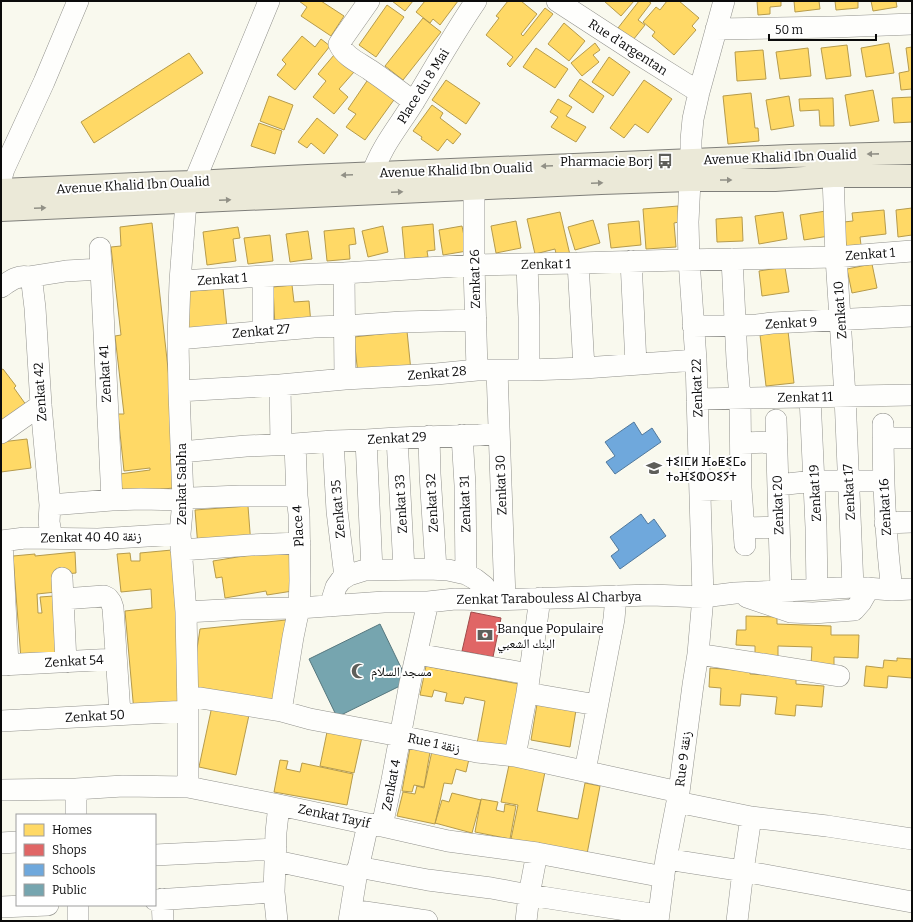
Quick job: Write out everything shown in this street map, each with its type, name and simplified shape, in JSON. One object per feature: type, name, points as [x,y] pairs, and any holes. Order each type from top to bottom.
[{"type":"main road","name":"Avenue Khalid Ibn Oualid","points":[[2,206],[186,202],[474,188],[690,170],[790,156],[912,153]]},
{"type":"main road","name":"Avenue Khalid Ibn Oualid","points":[[2,206],[159,182],[195,182],[308,176],[690,170],[775,180],[832,176],[912,176]]},
{"type":"street","points":[[1,179],[4,169],[44,82],[78,1]]},
{"type":"street","name":"Zenkat Sabha","points":[[188,787],[186,612],[181,542],[183,500],[178,338],[180,281],[186,202],[269,1]]},
{"type":"street","points":[[369,1],[339,44],[341,49],[414,102]]},
{"type":"street","name":"Place du 8 Mai","points":[[372,174],[384,147],[414,102],[476,1]]},
{"type":"street","name":"Rue d'argentan","points":[[557,1],[699,92]]},
{"type":"street","name":"Zenkat 22","points":[[703,597],[696,360],[689,260],[688,222],[690,140],[699,92],[724,1]]},
{"type":"street","points":[[716,29],[912,24]]},
{"type":"street","name":"Zenkat 10","points":[[832,176],[845,396]]},
{"type":"street","name":"Zenkat 26","points":[[474,188],[476,320],[487,370]]},
{"type":"street","name":"Zenkat 41","points":[[100,248],[112,500]]},
{"type":"street","name":"Zenkat 1","points":[[180,281],[474,265],[836,257],[912,251]]},
{"type":"street","points":[[732,259],[740,398],[741,488],[744,537],[779,527]]},
{"type":"street","points":[[631,261],[636,364]]},
{"type":"street","points":[[578,263],[584,368]]},
{"type":"street","points":[[527,265],[529,370]]},
{"type":"street","points":[[1,287],[13,279],[22,276],[28,277],[66,271],[101,269]]},
{"type":"street","points":[[344,273],[345,379]]},
{"type":"street","points":[[263,276],[263,331]]},
{"type":"street","name":"Zenkat 42","points":[[28,277],[32,283],[35,308],[40,404],[50,505],[49,522],[52,538]]},
{"type":"street","name":"Zenkat 9","points":[[693,326],[912,316]]},
{"type":"street","name":"Zenkat 27","points":[[178,338],[314,327],[476,320]]},
{"type":"street","name":"Zenkat 28","points":[[179,390],[280,385],[345,379],[487,370],[584,368],[696,360]]},
{"type":"street","name":"Zenkat 30","points":[[487,370],[499,433],[499,600]]},
{"type":"street","name":"Place 4","points":[[280,385],[297,496],[300,543],[299,608],[281,712]]},
{"type":"street","name":"Zenkat 11","points":[[697,399],[912,395]]},
{"type":"street","name":"Zenkat 17","points":[[845,396],[851,536],[861,587]]},
{"type":"street","name":"Zenkat 19","points":[[810,397],[816,527],[812,590],[813,613]]},
{"type":"street","points":[[1,433],[40,404]]},
{"type":"street","name":"Zenkat 20","points":[[776,420],[781,591]]},
{"type":"street","name":"Zenkat 16","points":[[902,589],[887,552],[883,481],[883,431],[912,438]]},
{"type":"street","name":"Zenkat 29","points":[[181,452],[333,440],[366,440],[499,433]]},
{"type":"street","name":"Zenkat 31","points":[[462,435],[465,485],[466,574]]},
{"type":"street","name":"Zenkat 32","points":[[429,436],[436,569]]},
{"type":"street","name":"Zenkat 33","points":[[397,438],[404,569]]},
{"type":"street","name":"Zenkat 35","points":[[333,440],[337,511],[345,578]]},
{"type":"street","points":[[366,440],[372,570]]},
{"type":"street","points":[[741,443],[777,442]]},
{"type":"street","points":[[778,485],[814,481],[883,481]]},
{"type":"street","points":[[700,490],[741,488]]},
{"type":"street","points":[[50,505],[112,500],[183,500],[192,498],[233,496],[297,496]]},
{"type":"street","points":[[885,523],[912,522]]},
{"type":"street","name":"Zenkat 40 زنقة 40","points":[[2,541],[25,538],[52,538],[251,545],[300,543]]},
{"type":"street","points":[[2,541],[4,665]]},
{"type":"street","points":[[330,606],[336,587],[341,580],[349,575],[365,570],[436,569],[466,574],[484,586],[499,600]]},
{"type":"street","points":[[62,578],[66,662]]},
{"type":"street","points":[[735,594],[791,612],[813,613],[854,610],[861,602],[861,587]]},
{"type":"street","name":"Zenkat Tarabouless Al Charbya","points":[[186,612],[299,608],[384,602],[428,602],[455,599],[499,600],[616,596],[703,597],[861,587],[902,589]]},
{"type":"street","points":[[63,599],[104,596],[108,598],[113,608],[116,659]]},
{"type":"street","points":[[585,771],[614,619],[616,596]]},
{"type":"street","name":"Rue 9 زنقة","points":[[658,918],[665,868],[678,797],[698,654],[703,597]]},
{"type":"street","points":[[515,756],[528,684],[540,598]]},
{"type":"street","name":"Zenkat 4","points":[[350,915],[357,872],[392,780],[428,602]]},
{"type":"street","points":[[417,654],[528,684],[597,705]]},
{"type":"street","points":[[698,654],[839,676]]},
{"type":"street","name":"Zenkat 54","points":[[4,665],[116,659],[120,714]]},
{"type":"street","name":"Rue 1 زنقة","points":[[188,704],[281,712],[477,752],[515,756],[585,771],[751,817],[827,826],[912,840]]},
{"type":"street","name":"Zenkat 50","points":[[1,721],[120,714],[188,704]]},
{"type":"street","name":"Zenkat Tayif","points":[[1,790],[123,786],[188,787],[448,841],[665,868],[743,871],[912,902]]},
{"type":"street","points":[[76,788],[76,814]]},
{"type":"street","points":[[278,921],[274,892],[279,805]]},
{"type":"street","points":[[737,921],[751,817]]},
{"type":"street","points":[[1,843],[16,842]]},
{"type":"street","points":[[526,921],[537,853]]},
{"type":"street","points":[[156,855],[276,855],[357,872],[491,888],[658,918]]},
{"type":"street","points":[[163,921],[158,899],[274,892]]},
{"type":"street","points":[[1,907],[24,906]]},
{"type":"street","points":[[78,906],[78,921]]},
{"type":"street","points":[[350,915],[427,921]]},
{"type":"building: Homes","points":[[299,1],[321,1],[344,16],[331,36],[301,16],[307,7]]},
{"type":"building: Homes","points":[[392,1],[413,1],[405,11]]},
{"type":"building: Homes","points":[[425,1],[458,1],[440,25],[433,19],[430,23],[416,12]]},
{"type":"building: Homes","points":[[508,1],[521,1],[537,14],[521,34],[523,36],[545,8],[553,14],[510,67],[507,64],[513,57],[486,35],[499,18],[496,16]]},
{"type":"building: Homes","points":[[604,1],[634,1],[621,16]]},
{"type":"building: Homes","points":[[639,1],[648,1],[651,3],[638,20],[645,25],[633,40],[618,28]]},
{"type":"building: Homes","points":[[667,1],[679,1],[699,18],[692,26],[696,30],[674,55],[652,36],[655,32],[643,22],[656,7],[660,10]]},
{"type":"building: Homes","points":[[757,1],[781,1],[781,6],[770,7],[770,14],[758,15]]},
{"type":"building: Homes","points":[[794,1],[819,1],[820,9],[795,12]]},
{"type":"building: Homes","points":[[835,1],[858,1],[858,8],[836,10]]},
{"type":"building: Homes","points":[[871,1],[896,1],[897,7],[873,11]]},
{"type":"building: Homes","points":[[387,5],[404,17],[376,57],[359,45]]},
{"type":"building: Homes","points":[[423,18],[441,32],[403,80],[385,66]]},
{"type":"building: Homes","points":[[564,23],[585,41],[569,61],[548,44]]},
{"type":"building: Homes","points":[[302,36],[315,47],[321,39],[330,46],[295,90],[277,75],[286,64],[282,60]]},
{"type":"building: Homes","points":[[595,43],[600,50],[593,55],[599,62],[582,76],[571,63]]},
{"type":"building: Homes","points":[[889,43],[894,73],[866,77],[861,48]]},
{"type":"building: Homes","points":[[847,45],[851,76],[826,79],[821,48]]},
{"type":"building: Homes","points":[[912,47],[912,89],[901,90],[899,73],[909,71],[906,48]]},
{"type":"building: Homes","points":[[536,48],[568,69],[555,88],[523,67]]},
{"type":"building: Homes","points":[[808,48],[811,76],[780,79],[776,52]]},
{"type":"building: Homes","points":[[763,50],[766,79],[737,81],[735,52]]},
{"type":"building: Homes","points":[[189,53],[203,73],[94,143],[81,122]]},
{"type":"building: Homes","points":[[334,55],[354,72],[339,89],[348,97],[334,114],[313,97],[326,81],[318,74]]},
{"type":"building: Homes","points":[[609,57],[630,72],[613,96],[592,82]]},
{"type":"building: Homes","points":[[369,78],[396,97],[365,140],[346,127],[356,114],[348,109]]},
{"type":"building: Homes","points":[[580,79],[604,96],[593,113],[569,96]]},
{"type":"building: Homes","points":[[446,80],[480,103],[466,124],[432,100]]},
{"type":"building: Homes","points":[[644,80],[672,99],[648,133],[635,124],[624,138],[610,128]]},
{"type":"building: Homes","points":[[873,90],[879,121],[850,126],[845,95]]},
{"type":"building: Homes","points":[[751,93],[755,128],[758,128],[759,141],[728,144],[723,96]]},
{"type":"building: Homes","points":[[269,96],[293,105],[284,130],[260,121]]},
{"type":"building: Homes","points":[[789,96],[794,126],[771,130],[766,100]]},
{"type":"building: Homes","points":[[912,97],[912,122],[894,123],[892,98]]},
{"type":"building: Homes","points":[[833,98],[834,126],[820,126],[819,110],[800,111],[799,99]]},
{"type":"building: Homes","points":[[558,99],[572,107],[566,116],[586,127],[576,142],[551,127],[558,117],[550,112]]},
{"type":"building: Homes","points":[[432,105],[443,113],[440,118],[461,134],[453,144],[447,139],[438,151],[421,139],[422,137],[413,131]]},
{"type":"building: Homes","points":[[317,118],[338,135],[324,154],[311,143],[307,148],[298,142]]},
{"type":"building: Homes","points":[[259,123],[282,131],[275,154],[251,146]]},
{"type":"building: Homes","points":[[678,206],[679,222],[674,223],[676,247],[646,249],[643,209]]},
{"type":"building: Homes","points":[[912,208],[912,235],[898,237],[896,210]]},
{"type":"building: Homes","points":[[884,210],[886,234],[860,237],[861,245],[846,246],[844,222],[853,221],[852,213]]},
{"type":"building: Homes","points":[[826,211],[829,236],[804,240],[800,215]]},
{"type":"building: Homes","points":[[560,212],[570,255],[557,258],[555,249],[535,254],[527,219]]},
{"type":"building: Homes","points":[[783,212],[787,239],[759,244],[755,216]]},
{"type":"building: Homes","points":[[742,217],[743,241],[717,242],[716,219]]},
{"type":"building: Homes","points":[[593,220],[600,243],[575,250],[568,227]]},
{"type":"building: Homes","points":[[516,221],[521,248],[496,253],[491,226]]},
{"type":"building: Homes","points":[[639,221],[641,245],[611,248],[608,224]]},
{"type":"building: Homes","points":[[152,223],[181,487],[122,494],[120,474],[150,470],[150,468],[124,471],[118,414],[124,414],[115,336],[121,335],[111,247],[121,246],[120,227]]},
{"type":"building: Homes","points":[[433,224],[435,250],[427,251],[428,257],[405,259],[402,227]]},
{"type":"building: Homes","points":[[383,226],[388,252],[368,257],[362,231]]},
{"type":"building: Homes","points":[[462,226],[467,251],[443,255],[439,230]]},
{"type":"building: Homes","points":[[238,227],[240,238],[233,239],[236,261],[207,265],[203,232]]},
{"type":"building: Homes","points":[[354,228],[356,244],[349,245],[350,259],[327,261],[324,231]]},
{"type":"building: Homes","points":[[308,231],[312,259],[290,262],[286,234]]},
{"type":"building: Homes","points":[[270,235],[273,261],[248,264],[244,238]]},
{"type":"building: Homes","points":[[872,264],[877,288],[852,293],[847,269]]},
{"type":"building: Homes","points":[[785,267],[789,292],[762,296],[759,271]]},
{"type":"building: Homes","points":[[292,285],[294,302],[309,301],[311,324],[275,327],[273,287]]},
{"type":"building: Homes","points":[[223,288],[227,328],[188,332],[184,292]]},
{"type":"building: Homes","points":[[407,331],[411,371],[358,375],[354,337]]},
{"type":"building: Homes","points":[[788,331],[794,383],[766,386],[760,335]]},
{"type":"building: Homes","points":[[3,369],[16,386],[14,388],[29,409],[1,429],[1,370]]},
{"type":"building: Homes","points":[[27,439],[31,468],[1,472],[1,442]]},
{"type":"building: Homes","points":[[248,506],[251,545],[198,547],[195,510]]},
{"type":"building: Homes","points":[[293,548],[299,590],[267,595],[266,591],[225,598],[222,577],[216,578],[213,561]]},
{"type":"building: Homes","points":[[172,550],[181,647],[182,707],[134,712],[125,611],[152,608],[151,589],[121,592],[117,554],[130,553],[131,561],[140,561],[140,553]]},
{"type":"building: Homes","points":[[75,552],[76,573],[55,575],[56,592],[37,594],[38,613],[42,613],[40,597],[54,596],[59,658],[21,659],[13,556],[35,554],[35,556]]},
{"type":"building: Homes","points":[[746,616],[777,617],[777,624],[831,626],[831,635],[859,635],[858,658],[834,657],[834,666],[811,665],[812,647],[778,646],[778,656],[755,656],[755,646],[736,645],[737,630],[746,630]]},
{"type":"building: Homes","points":[[286,620],[273,707],[191,689],[200,629]]},
{"type":"building: Homes","points":[[897,658],[912,659],[912,678],[888,676],[887,688],[864,686],[866,666],[883,668],[884,660],[897,661]]},
{"type":"building: Homes","points":[[426,666],[524,685],[511,755],[476,749],[485,701],[465,697],[463,704],[445,701],[447,693],[434,690],[432,697],[420,695]]},
{"type":"building: Homes","points":[[710,668],[750,671],[750,674],[796,677],[796,684],[824,686],[822,707],[796,705],[795,716],[775,714],[777,697],[741,694],[740,706],[720,705],[721,688],[709,687]]},
{"type":"building: Homes","points":[[537,704],[576,710],[570,747],[531,740]]},
{"type":"building: Homes","points":[[212,706],[249,715],[236,775],[199,767]]},
{"type":"building: Homes","points":[[327,732],[362,737],[354,773],[320,766]]},
{"type":"building: Homes","points":[[410,748],[430,752],[424,787],[414,785],[412,792],[402,791]]},
{"type":"building: Homes","points":[[432,751],[469,759],[466,772],[456,769],[452,784],[444,783],[435,824],[397,816],[403,792],[415,794],[417,786],[424,788]]},
{"type":"building: Homes","points":[[280,760],[288,761],[286,769],[300,772],[302,763],[353,774],[347,805],[274,792]]},
{"type":"building: Homes","points":[[509,765],[545,772],[537,811],[578,819],[585,783],[600,786],[587,854],[511,839],[518,805],[501,802]]},
{"type":"building: Homes","points":[[452,793],[481,800],[472,833],[435,823],[442,800],[449,802]]},
{"type":"building: Homes","points":[[481,799],[498,802],[496,810],[504,812],[505,804],[516,806],[510,839],[475,832]]},
{"type":"building: Shops","points":[[471,612],[501,618],[493,657],[462,651]]},
{"type":"building: Schools","points":[[634,422],[642,435],[652,428],[661,442],[615,474],[606,462],[615,456],[605,442]]},
{"type":"building: Schools","points":[[641,514],[648,524],[654,519],[666,536],[620,569],[611,556],[619,550],[610,537]]},
{"type":"building: Public","name":"مسجد السلام","points":[[380,624],[408,682],[337,717],[309,659]]},
{"type":"place","name":"Pharmacie Borj","points":[[665,161]]},
{"type":"place","name":"ⵜⵉⵏⵎⵍ ⴼⴰⵟⵉⵎⴰ ⵜⴰⴼⵉⵀⵔⵉⵢⵜ","points":[[654,468]]},
{"type":"place","name":"Banque Populaire البنك الشعبي","points":[[485,635]]},
{"type":"place","name":"مسجد السلام","points":[[359,671]]}]
